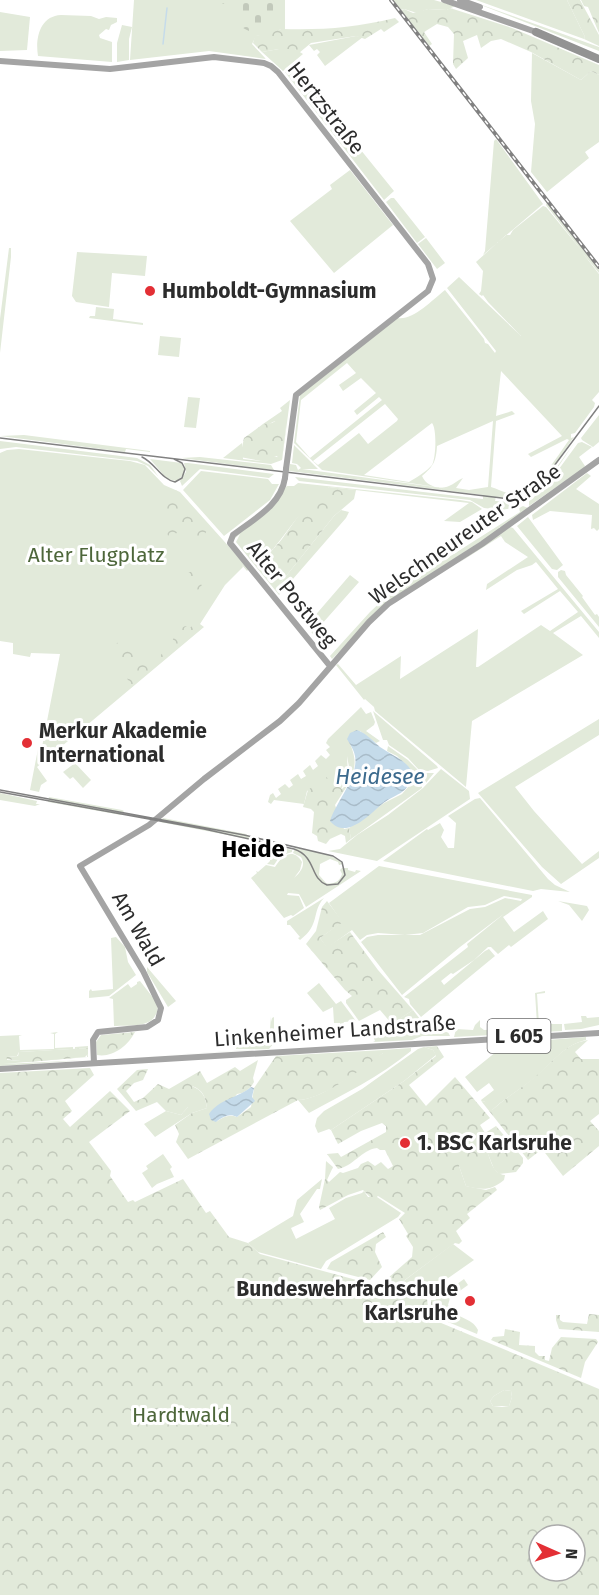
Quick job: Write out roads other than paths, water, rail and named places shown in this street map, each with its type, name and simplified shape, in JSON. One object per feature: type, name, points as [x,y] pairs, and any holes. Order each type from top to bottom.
[{"type":"highway","points":[[536,30],[599,54]]},
{"type":"highway","points":[[536,30],[599,59]]},
{"type":"main road","points":[[446,0],[536,30]]},
{"type":"main road","points":[[460,0],[536,30]]},
{"type":"main road","name":"Hertzstraße","points":[[0,61],[110,69],[214,57],[264,63],[271,66],[423,258],[432,273],[428,291],[296,395],[285,478],[281,492],[275,501],[233,535],[230,542]]},
{"type":"main road","name":"Welschneureuter Straße","points":[[81,866],[157,820],[204,779],[280,721],[388,604],[482,544],[599,460]]},
{"type":"main road","name":"Alter Postweg","points":[[230,542],[330,666]]},
{"type":"main road","name":"Am Wald","points":[[81,866],[143,971],[159,1000],[162,1011],[158,1020],[150,1026],[98,1032],[93,1040],[94,1063]]},
{"type":"main road","name":"Linkenheimer Landstraße","points":[[94,1063],[599,1031]]},
{"type":"main road","name":"L 605","points":[[0,1069],[94,1063]]},
{"type":"water","name":"Heidesee","points":[[357,730],[402,761],[413,773],[411,781],[404,790],[357,824],[343,828],[330,821],[354,772],[355,756],[347,739],[350,733]]},
{"type":"water","points":[[251,1087],[254,1088],[252,1097],[255,1101],[237,1117],[224,1117],[216,1122],[211,1120],[209,1114],[213,1109]]},
{"type":"waterway","points":[[163,44],[167,8]]},
{"type":"tram line","points":[[0,438],[511,499],[527,495],[539,486],[599,406]]},
{"type":"tram line","points":[[142,457],[166,478],[175,482],[182,478],[185,469],[182,463],[174,459]]},
{"type":"tram line","points":[[0,790],[244,835],[333,856],[342,862],[345,875],[338,884],[327,885],[317,878],[306,857],[294,849],[204,829],[0,792]]},
{"type":"railway","points":[[391,0],[599,267]]},
{"type":"place","name":"Humboldt-Gymnasium","points":[[150,291]]},
{"type":"place","name":"Merkur Akademie International","points":[[27,743]]},
{"type":"place","name":"1. BSC Karlsruhe","points":[[405,1143]]},
{"type":"place","name":"Bundeswehrfachschule Karlsruhe","points":[[470,1301]]},
{"type":"district","name":"Heide","points":[[253,849]]},
{"type":"park label","name":"Alter Flugplatz","points":[[96,555]]},
{"type":"park label","name":"Hardtwald","points":[[181,1415]]}]
